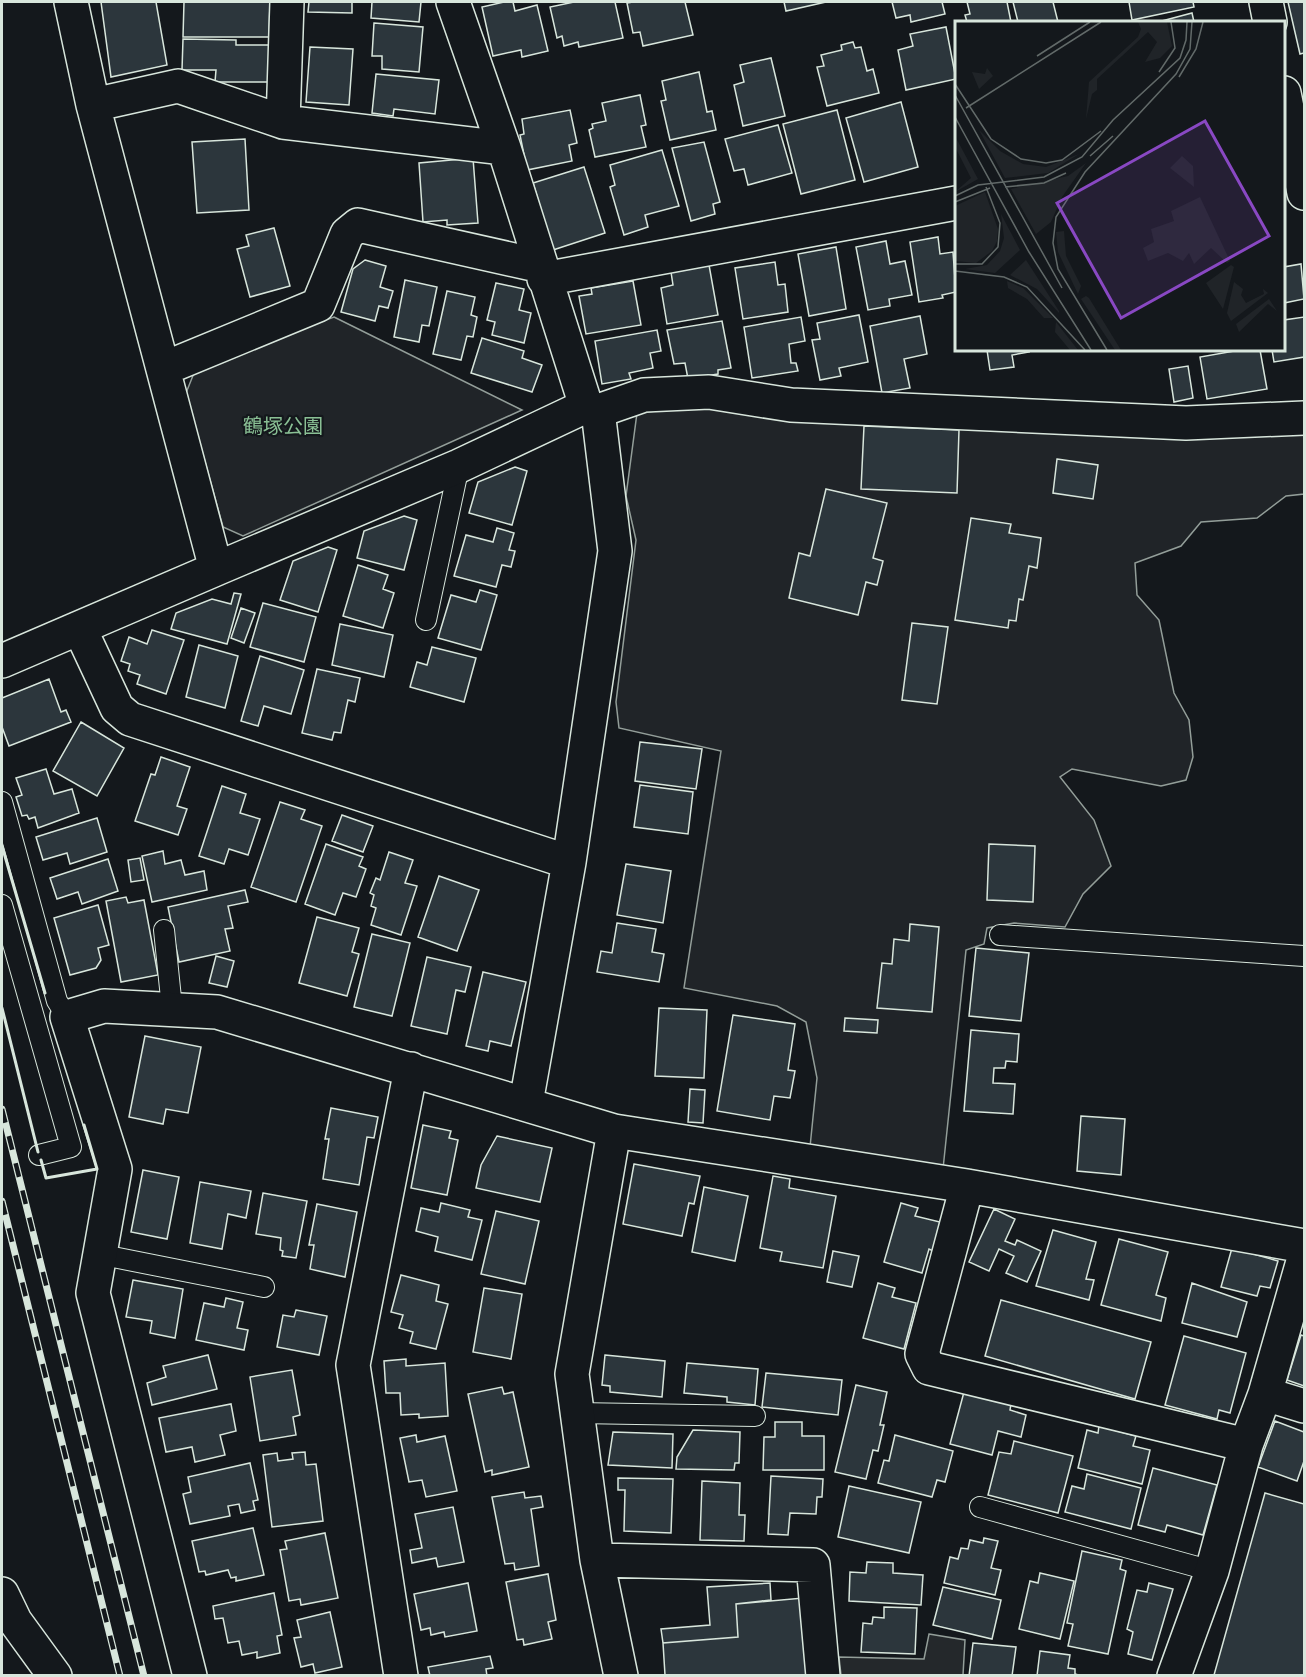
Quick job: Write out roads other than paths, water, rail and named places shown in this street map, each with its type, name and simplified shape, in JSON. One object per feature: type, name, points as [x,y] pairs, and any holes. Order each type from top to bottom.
[{"type":"main road","points":[[70,2],[93,105],[216,569]]},
{"type":"main road","points":[[283,122],[287,2]]},
{"type":"main road","points":[[453,2],[504,148],[543,272],[592,409],[615,551],[569,862],[526,1103]]},
{"type":"main road","points":[[1266,2],[1270,21]]},
{"type":"main road","points":[[93,105],[178,86],[283,122],[504,148]]},
{"type":"main road","points":[[1285,106],[1287,132],[1305,193]]},
{"type":"main road","points":[[163,369],[318,305],[347,234],[358,225],[543,272],[955,203]]},
{"type":"main road","points":[[2,661],[592,409],[644,395],[709,392],[791,405],[1186,423],[1305,418]]},
{"type":"main road","points":[[80,628],[117,708],[130,719],[569,862]]},
{"type":"main road","points":[[190,1676],[93,1293],[98,1254],[116,1169],[66,1017],[104,1006],[217,1012],[614,1131],[967,1186],[1305,1246]]},
{"type":"main road","points":[[401,1676],[353,1365],[411,1069]]},
{"type":"main road","points":[[614,1131],[572,1374],[597,1560],[621,1676]]},
{"type":"main road","points":[[967,1186],[922,1354],[929,1368],[1246,1445]]},
{"type":"main road","points":[[1174,1676],[1212,1570],[1246,1445],[1265,1394],[1305,1258]]},
{"type":"main road","points":[[1265,1394],[1305,1406]]},
{"type":"main road","points":[[597,1560],[813,1565],[823,1676]]},
{"type":"main road","points":[[2,1594],[15,1621],[55,1676]]},
{"type":"lane","points":[[426,620],[459,466]]},
{"type":"lane","points":[[2,802],[57,1001],[66,1017]]},
{"type":"lane","points":[[2,905],[71,1147],[39,1155]]},
{"type":"lane","points":[[164,930],[172,1008]]},
{"type":"lane","points":[[1000,935],[1305,956]]},
{"type":"lane","points":[[98,1254],[264,1287]]},
{"type":"lane","points":[[578,1413],[755,1416]]},
{"type":"lane","points":[[980,1507],[1212,1570]]},
{"type":"railway","points":[[2,1109],[144,1676]]},
{"type":"railway","points":[[2,1201],[120,1676]]},
{"type":"park label","name":"鶴塚公園","points":[[283,426]]}]
